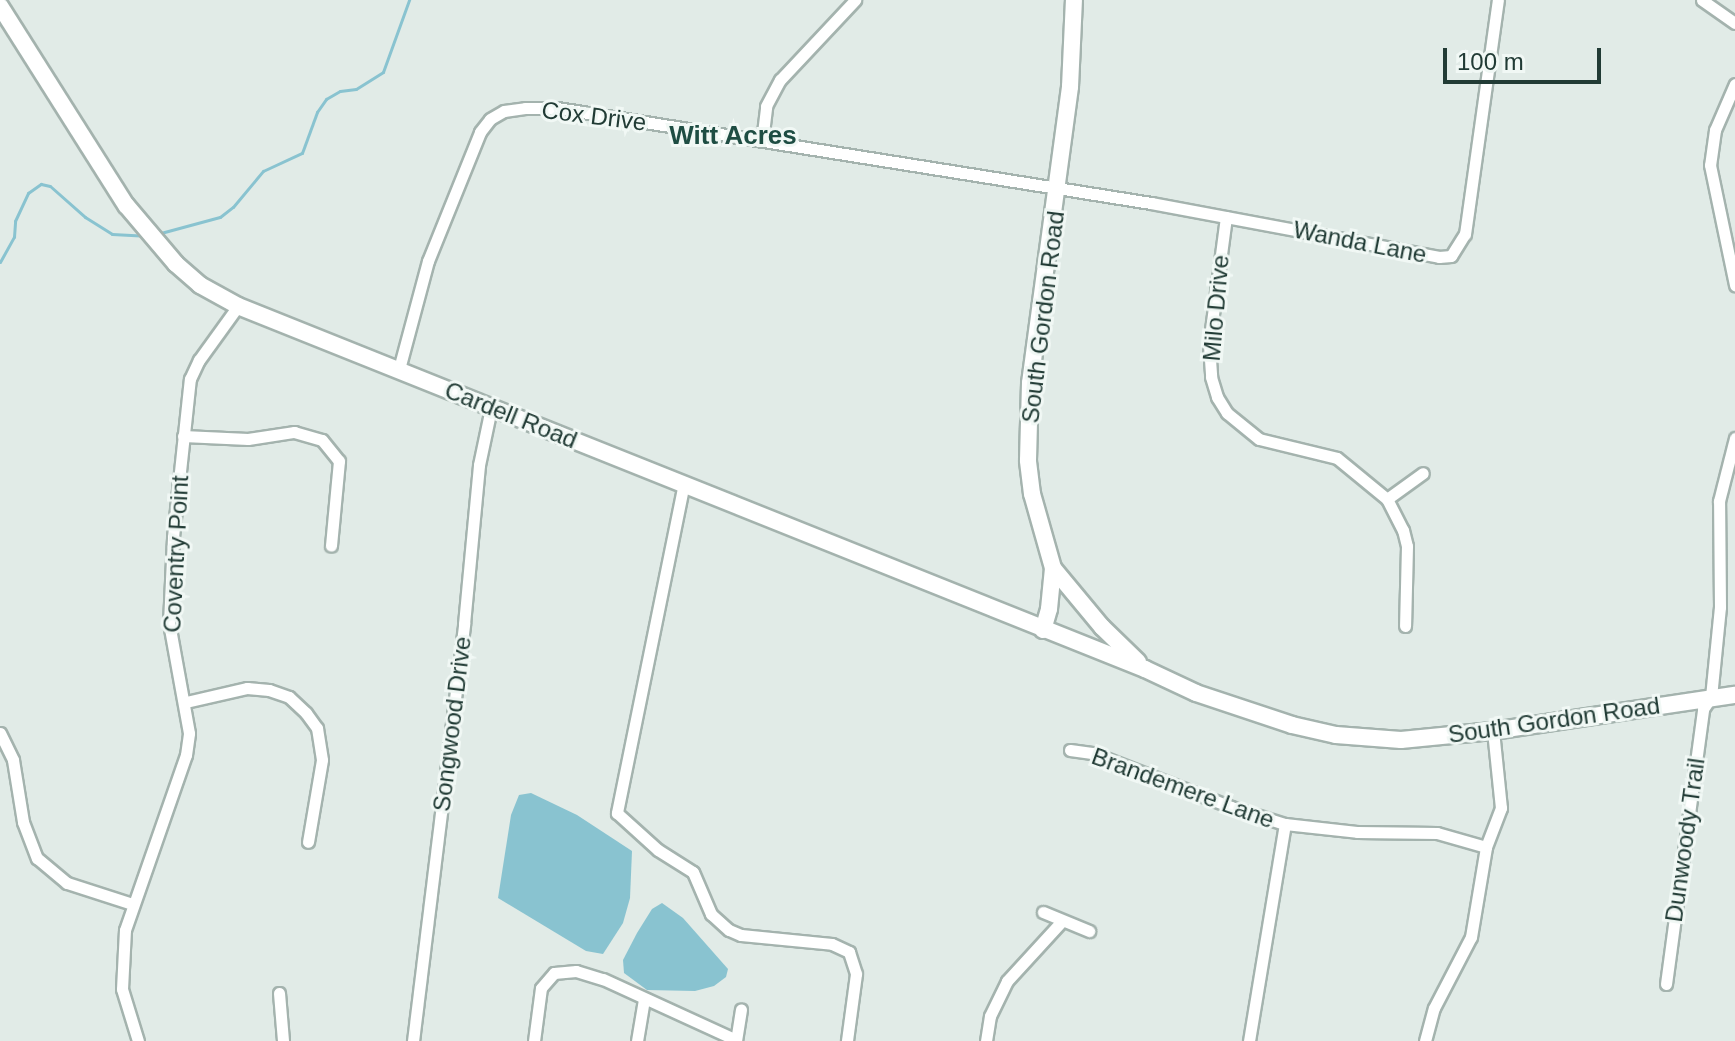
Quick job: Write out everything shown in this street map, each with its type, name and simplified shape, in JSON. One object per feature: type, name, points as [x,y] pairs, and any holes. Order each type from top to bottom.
[{"type":"street","points":[[762,141],[766,106],[780,80],[855,0]]},
{"type":"street","name":"South Gordon Road","points":[[1043,630],[1049,609],[1053,568],[1032,494],[1028,460],[1030,383],[1070,87],[1074,0]]},
{"type":"street","name":"Wanda Lane","points":[[1058,190],[1226,217],[1439,257],[1451,256],[1465,234],[1498,0]]},
{"type":"street","points":[[1702,0],[1735,23]]},
{"type":"street","name":"Cardell Road","points":[[0,6],[137,220],[176,264],[200,285],[238,306],[1145,669]]},
{"type":"street","points":[[1735,84],[1715,130],[1710,165],[1735,285]]},
{"type":"street","name":"Cox Drive","points":[[399,369],[428,261],[460,178],[480,132],[490,119],[504,111],[557,108],[1058,190]]},
{"type":"street","name":"Milo Drive","points":[[1226,217],[1209,345],[1211,377],[1217,397],[1227,413],[1259,439],[1337,458],[1387,499],[1403,530],[1407,546],[1405,626]]},
{"type":"street","name":"Coventry Point","points":[[138,1041],[122,989],[121,957],[132,904],[186,755],[189,733],[186,702],[171,647],[169,623],[190,379],[199,360],[238,306]]},
{"type":"street","name":"Songwood Drive","points":[[413,1041],[464,624],[479,465],[491,408]]},
{"type":"street","points":[[183,436],[248,439],[294,432],[322,440],[339,461],[331,546]]},
{"type":"street","name":"Dunwoody Trail","points":[[1666,984],[1703,709],[1711,697],[1720,607],[1719,501],[1735,438]]},
{"type":"street","points":[[1387,499],[1423,473]]},
{"type":"street","points":[[684,483],[617,813],[658,850],[693,872],[711,914],[729,930],[741,935],[832,944],[849,952],[856,974],[847,1041]]},
{"type":"street","points":[[1053,568],[1102,627],[1145,669]]},
{"type":"street","name":"South Gordon Road","points":[[1145,669],[1249,712],[1336,735],[1401,740],[1493,731],[1735,695]]},
{"type":"street","points":[[186,702],[247,688],[269,690],[289,697],[306,713],[317,728],[322,760],[308,842]]},
{"type":"street","points":[[1425,1041],[1434,1008],[1471,937],[1486,847],[1501,808],[1493,731]]},
{"type":"street","points":[[0,733],[13,760],[23,822],[37,858],[67,883],[132,904]]},
{"type":"street","name":"Brandemere Lane","points":[[1070,750],[1092,753],[1231,807],[1285,824],[1357,832],[1437,833],[1486,847]]},
{"type":"street","points":[[1249,1041],[1285,824]]},
{"type":"street","points":[[1043,912],[1089,931]]},
{"type":"street","points":[[986,1041],[990,1016],[1007,981],[1061,922]]},
{"type":"street","points":[[534,1041],[541,988],[554,973],[576,971],[597,977],[736,1040],[741,1009]]},
{"type":"street","points":[[279,993],[283,1041]]},
{"type":"street","points":[[637,1041],[644,999]]},
{"type":"water","points":[[531,793],[577,815],[632,851],[630,898],[623,923],[603,954],[586,951],[498,898],[511,815],[519,795]]},
{"type":"water","points":[[662,903],[683,918],[728,969],[726,977],[714,986],[695,991],[647,990],[624,973],[623,960],[637,933],[652,909]]},
{"type":"waterway","points":[[157,234],[220,217],[233,207],[263,171],[302,153],[317,112],[326,99],[340,91],[356,89],[383,72],[409,0]]},
{"type":"waterway","points":[[0,262],[14,237],[15,221],[28,193],[41,184],[50,186],[85,217],[112,234],[145,236]]},
{"type":"district","name":"Witt Acres","points":[[733,136]]}]
